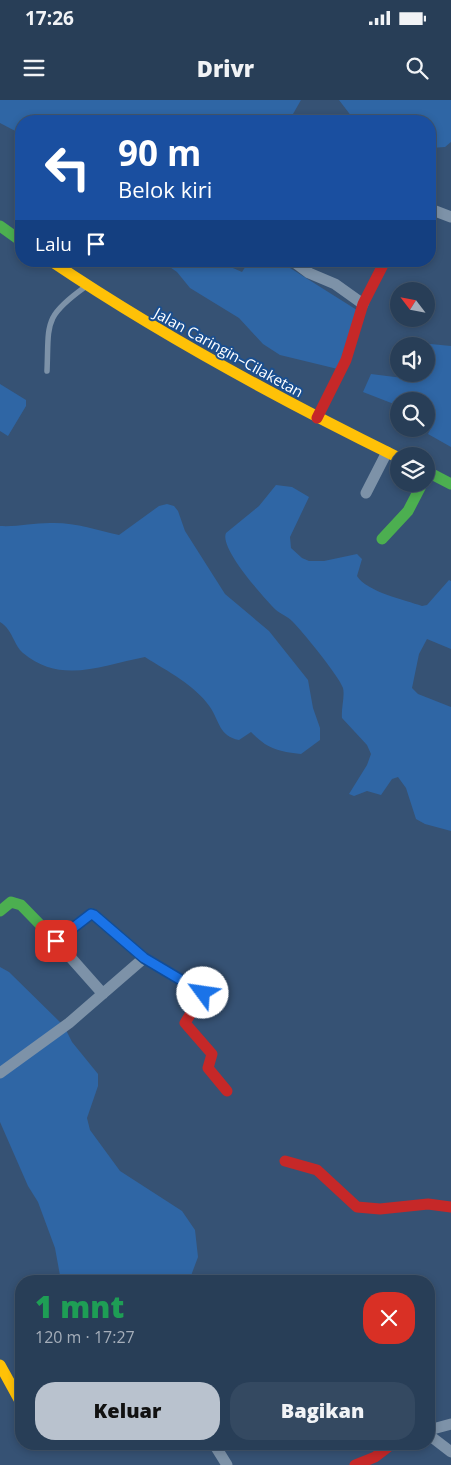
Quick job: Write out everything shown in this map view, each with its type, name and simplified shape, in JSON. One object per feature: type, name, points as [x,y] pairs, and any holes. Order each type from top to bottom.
[{"type":"street","points":[[436,211],[451,217]]},
{"type":"street","points":[[0,226],[15,237]]},
{"type":"street","name":"Jalan Caringin–Cilaketan","points":[[60,267],[87,286],[230,370],[317,418],[390,454]]},
{"type":"street","points":[[301,267],[309,273],[335,284],[363,304]]},
{"type":"street","points":[[317,418],[346,360],[363,304],[382,267]]},
{"type":"street","points":[[366,493],[387,452]]},
{"type":"street","points":[[435,477],[451,484]]},
{"type":"street","points":[[382,539],[408,511],[418,492]]},
{"type":"street","points":[[0,910],[11,902],[21,905],[103,994]]},
{"type":"street","points":[[56,941],[91,914],[144,958],[203,993],[185,1023],[212,1054],[208,1068],[227,1091]]},
{"type":"street","points":[[0,1073],[69,1024],[144,958]]},
{"type":"street","points":[[285,1161],[317,1170],[326,1176],[357,1207],[365,1209],[393,1209],[416,1205],[451,1207]]},
{"type":"street","points":[[0,1365],[15,1392]]},
{"type":"street","points":[[435,1428],[451,1424]]},
{"type":"street","points":[[435,1440],[451,1452]]},
{"type":"street","points":[[218,1450],[227,1465]]},
{"type":"street","points":[[355,1465],[375,1457],[384,1450]]},
{"type":"lane","points":[[47,371],[50,319],[57,310],[87,286]]},
{"type":"shaded area","points":[[0,100],[301,100],[292,115],[15,115],[15,131],[0,123]]},
{"type":"shaded area","points":[[339,100],[451,100],[451,142],[445,147],[436,148],[436,115],[350,115]]},
{"type":"shaded area","points":[[170,267],[231,267],[242,272],[245,267],[289,267],[360,312],[346,371],[280,355],[263,344],[239,318],[190,288],[177,272]]},
{"type":"shaded area","points":[[435,344],[451,346],[451,447],[433,437],[435,437],[435,392],[390,392],[390,402],[363,392],[371,374],[390,376],[390,382],[435,382]]},
{"type":"shaded area","points":[[0,384],[26,400],[26,406],[8,436],[0,431]]},
{"type":"shaded area","points":[[276,485],[292,487],[309,497],[290,537],[291,548],[302,558],[309,561],[324,561],[357,554],[362,559],[357,576],[362,582],[377,591],[422,606],[427,605],[449,580],[451,581],[451,649],[427,639],[419,654],[412,688],[418,694],[451,707],[451,831],[425,824],[416,819],[406,788],[398,777],[392,779],[381,795],[367,791],[354,796],[349,794],[367,765],[371,754],[367,745],[342,718],[343,688],[328,664],[304,634],[290,619],[276,610],[244,573],[229,550],[226,540],[226,533],[259,506]]},
{"type":"shaded area","points":[[167,504],[174,506],[178,511],[185,531],[225,594],[269,631],[308,680],[313,708],[320,728],[320,740],[301,754],[285,752],[268,746],[251,732],[239,740],[227,735],[210,707],[197,692],[145,657],[82,670],[52,668],[37,663],[23,653],[8,629],[0,622],[0,526],[59,523],[119,535],[159,506]]},
{"type":"shaded area","points":[[0,967],[9,972],[64,1026],[72,1042],[98,1074],[98,1086],[87,1118],[90,1130],[120,1171],[182,1211],[195,1230],[198,1257],[191,1275],[60,1275],[55,1248],[38,1202],[28,1186],[0,1122]]},
{"type":"traffic: fast","points":[[0,226],[15,237]]},
{"type":"traffic: fast","points":[[435,476],[451,484]]},
{"type":"traffic: fast","points":[[382,539],[408,511],[418,492]]},
{"type":"traffic: fast","points":[[0,911],[11,902],[21,905],[56,941],[91,914],[94,915],[144,958],[203,993],[200,998]]},
{"type":"traffic: slow","points":[[60,267],[135,315],[222,366],[390,453]]},
{"type":"traffic: slow","points":[[0,1365],[15,1392]]},
{"type":"traffic: jam","points":[[317,418],[346,360],[363,304],[382,267]]},
{"type":"traffic: jam","points":[[200,998],[185,1023],[212,1054],[208,1068],[227,1091]]},
{"type":"traffic: jam","points":[[285,1161],[317,1170],[357,1207],[380,1209],[428,1204],[451,1207]]},
{"type":"traffic: jam","points":[[355,1465],[375,1457],[384,1450]]},
{"type":"route","points":[[56,941],[91,914],[94,915],[144,958],[203,993]]}]
